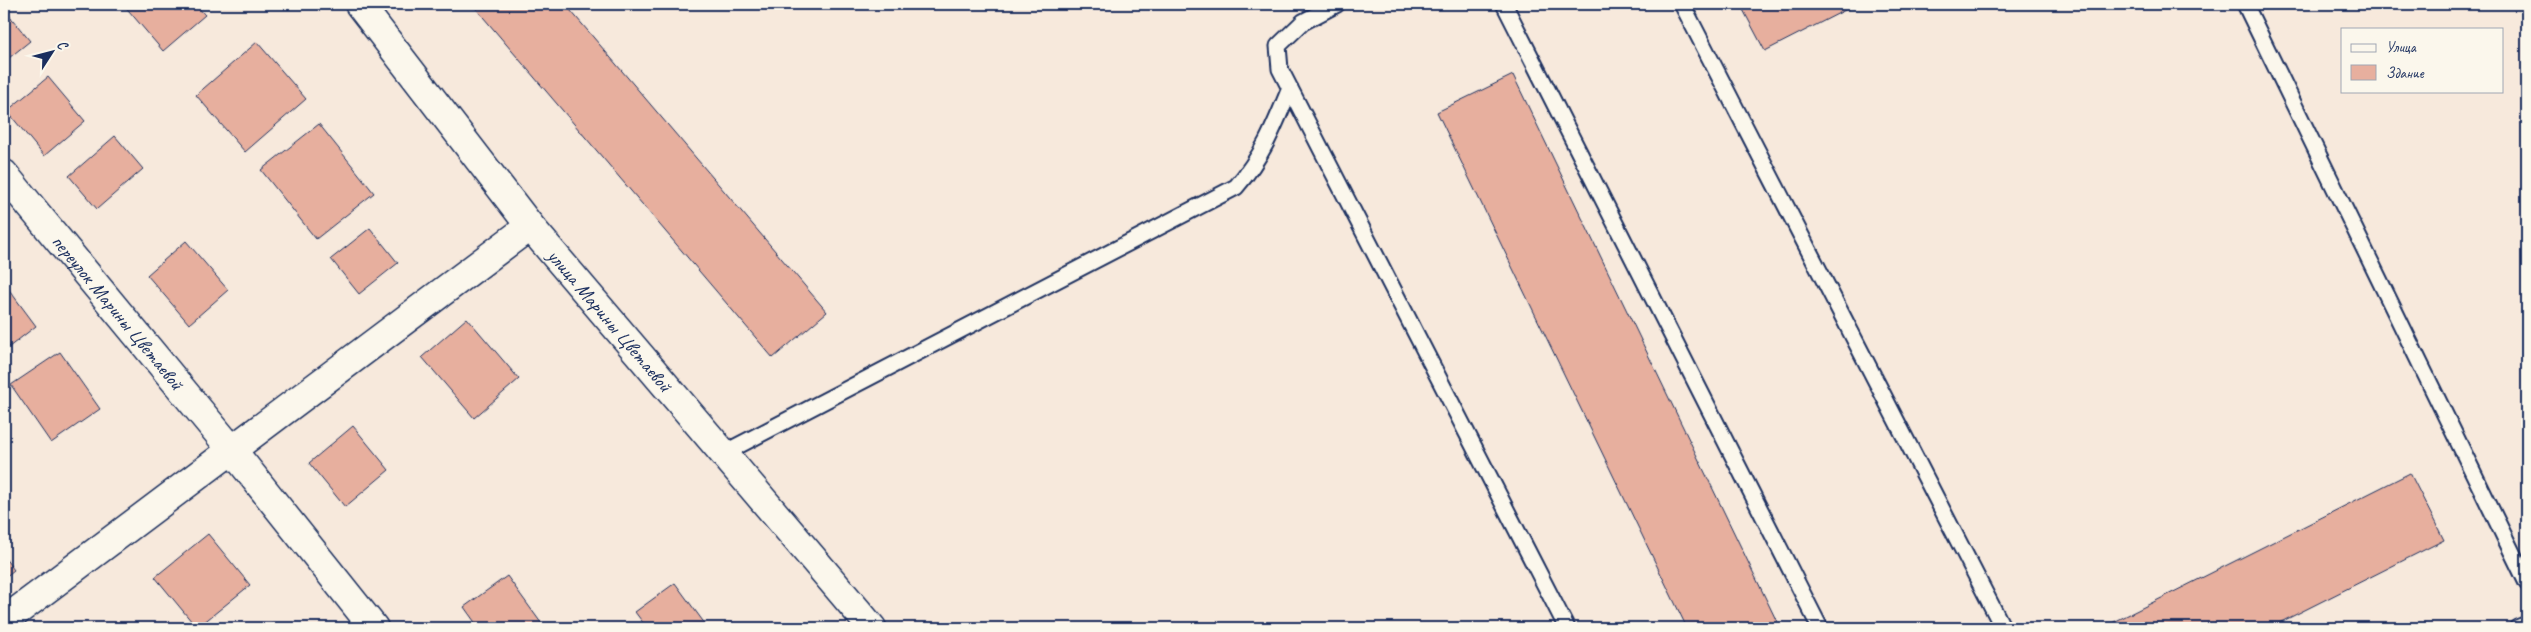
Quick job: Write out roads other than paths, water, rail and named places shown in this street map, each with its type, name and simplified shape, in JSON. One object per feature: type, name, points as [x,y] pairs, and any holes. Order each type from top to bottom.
[{"type":"street","name":"улица Марины Цветаевой","points":[[359,4],[530,226],[872,628]]},
{"type":"street","name":"переулок Марины Цветаевой","points":[[4,174],[232,450],[374,628]]},
{"type":"street","points":[[4,621],[530,226]]},
{"type":"lane","points":[[1337,4],[1303,22],[1278,46],[1280,69],[1567,628]]},
{"type":"lane","points":[[1504,4],[1820,628]]},
{"type":"lane","points":[[1682,4],[2003,628]]},
{"type":"lane","points":[[2245,4],[2527,582]]},
{"type":"lane","points":[[724,454],[1236,187],[1255,165],[1275,126],[1290,88]]},
{"type":"lane","points":[[2517,628],[2527,624]]}]
